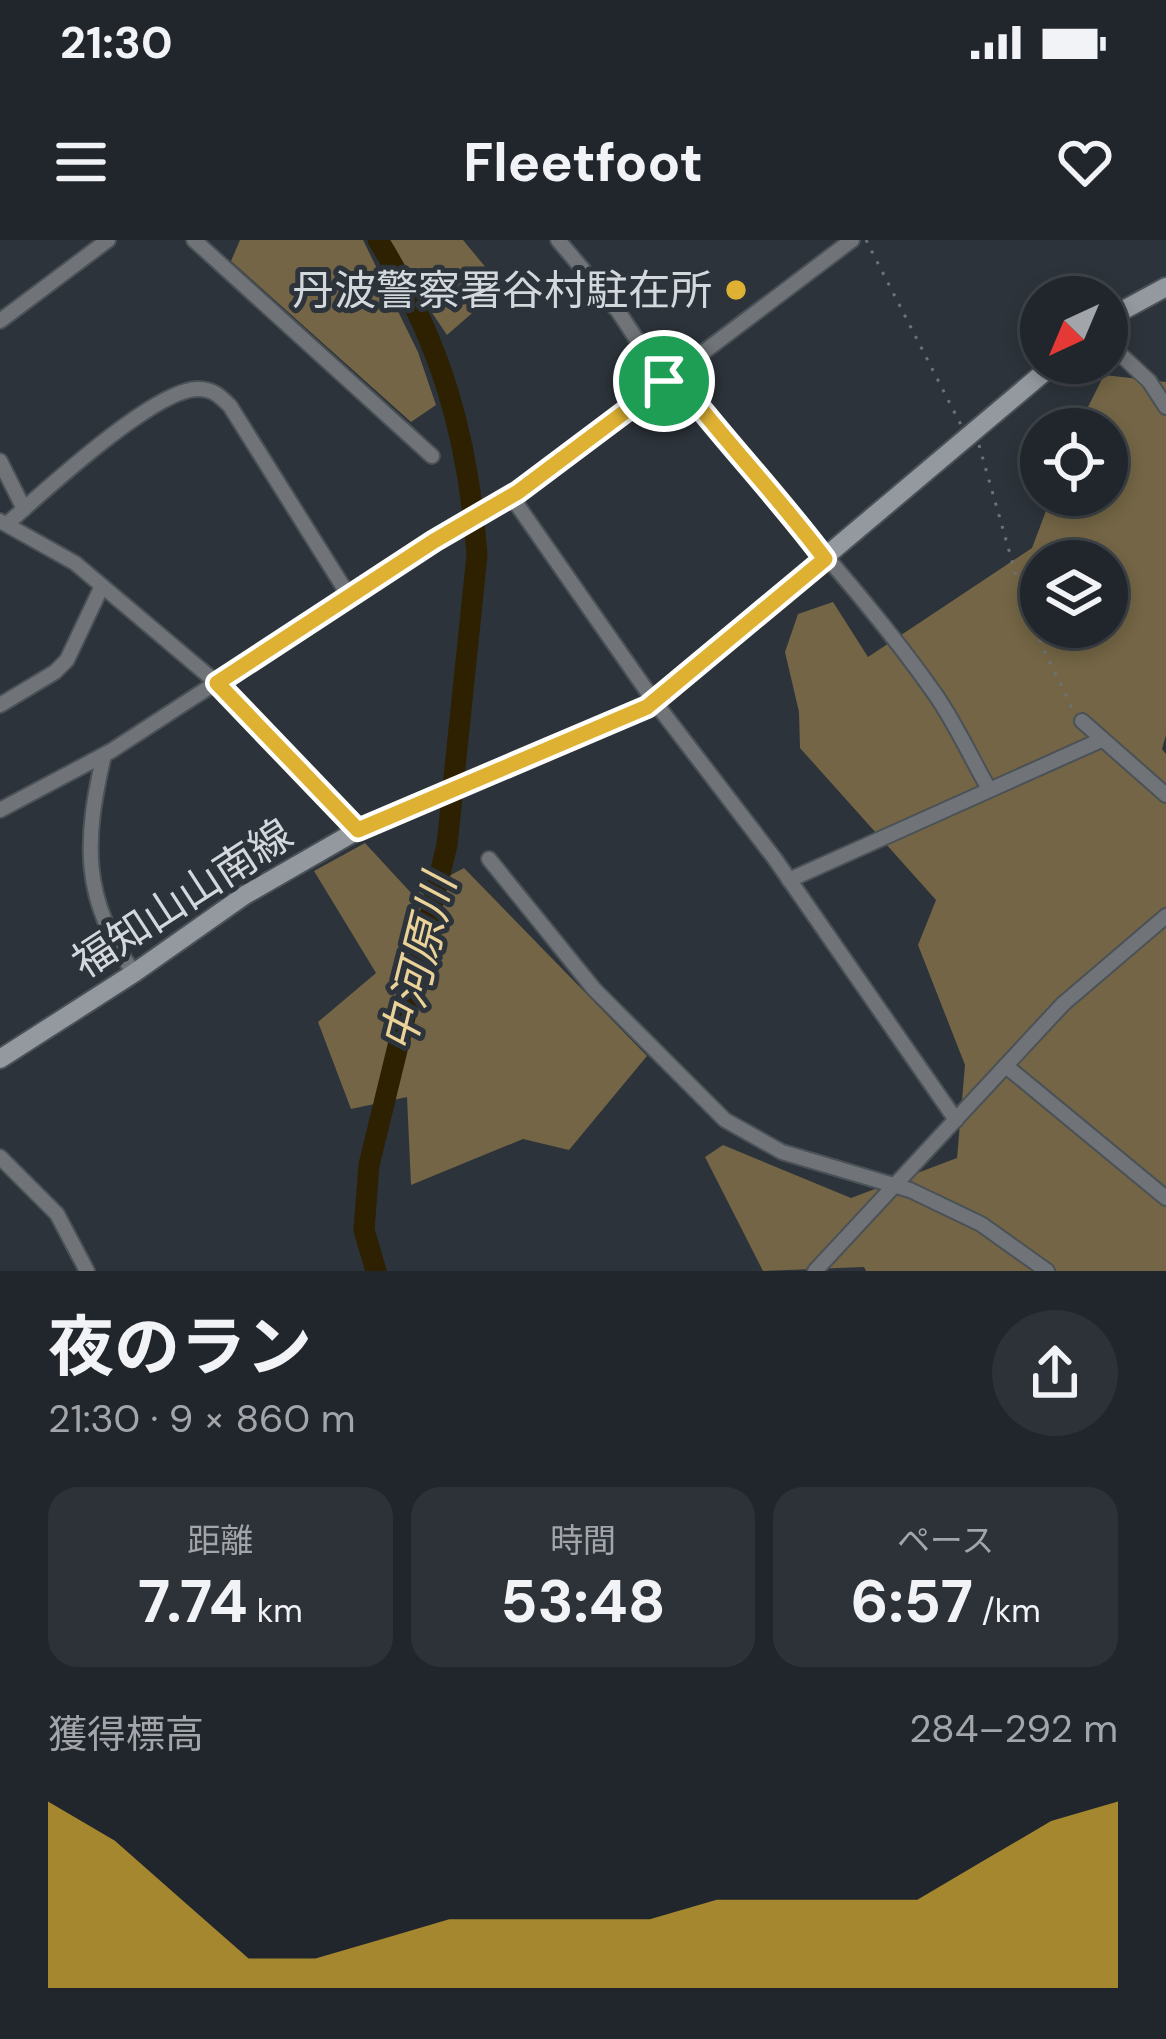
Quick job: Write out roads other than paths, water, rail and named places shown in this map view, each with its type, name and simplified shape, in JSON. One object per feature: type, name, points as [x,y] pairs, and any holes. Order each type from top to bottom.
[{"type":"main road","points":[[1128,308],[1166,286]]},
{"type":"main road","name":"福知山山南線","points":[[0,1059],[245,895],[358,830],[654,701],[1030,384]]},
{"type":"street","points":[[0,321],[108,240]]},
{"type":"street","points":[[194,240],[432,456]]},
{"type":"street","points":[[558,240],[669,378],[783,503],[932,690],[989,789]]},
{"type":"street","points":[[0,810],[104,754],[504,501],[851,240]]},
{"type":"street","points":[[1128,361],[1150,381],[1166,406]]},
{"type":"street","points":[[349,596],[230,406],[216,393],[187,391],[152,410],[3,522],[75,563],[217,683],[358,830]]},
{"type":"street","points":[[0,461],[24,509]]},
{"type":"street","points":[[504,501],[789,880],[956,1120]]},
{"type":"street","points":[[0,705],[56,672],[67,660],[102,586]]},
{"type":"street","points":[[1082,721],[1166,796]]},
{"type":"street","points":[[789,880],[1101,740]]},
{"type":"street","points":[[104,754],[88,834],[89,871],[112,938],[134,973]]},
{"type":"street","points":[[489,859],[594,989],[725,1120],[782,1152],[893,1186],[981,1225],[1047,1271]]},
{"type":"street","points":[[815,1271],[1064,1004],[1166,916]]},
{"type":"street","points":[[1006,1066],[1166,1198]]},
{"type":"street","points":[[0,1156],[58,1214],[87,1271]]},
{"type":"waterway","name":"中河原川","points":[[376,1271],[364,1230],[369,1165],[447,845],[477,555],[467,470],[448,391],[419,315],[378,240]]},
{"type":"place","name":"丹波警察署谷村駐在所","points":[[736,290]]}]
